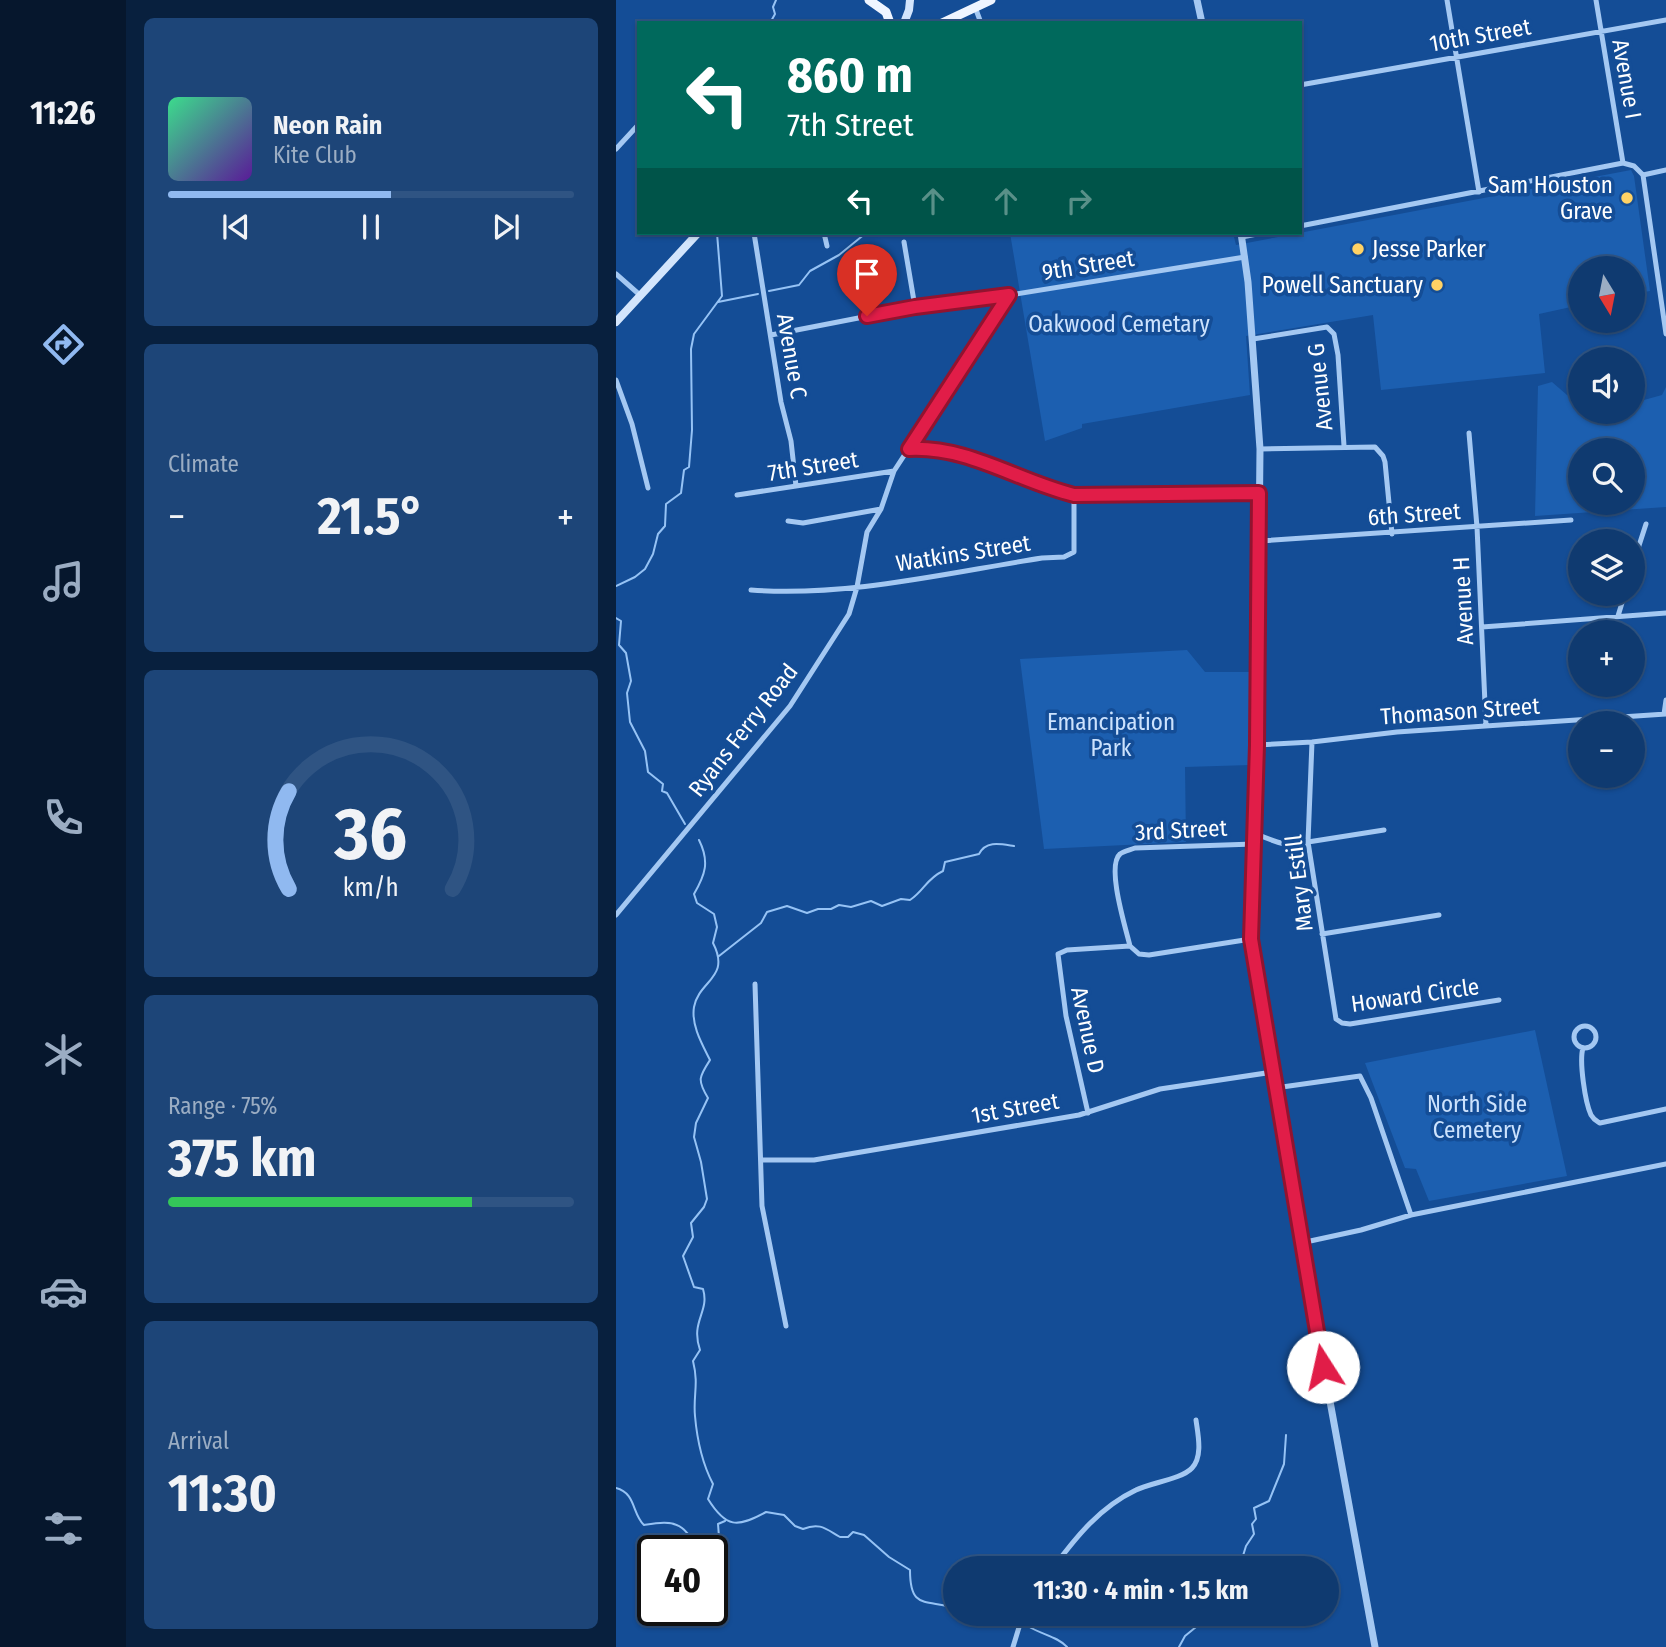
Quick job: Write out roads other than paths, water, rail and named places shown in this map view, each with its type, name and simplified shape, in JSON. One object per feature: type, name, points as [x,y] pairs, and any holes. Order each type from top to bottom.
[{"type":"main road","points":[[869,0],[886,12],[889,21]]},
{"type":"main road","points":[[905,21],[910,0]]},
{"type":"main road","points":[[946,21],[991,0]]},
{"type":"main road","points":[[616,322],[696,235]]},
{"type":"street","points":[[1197,0],[1202,21]]},
{"type":"street","points":[[1447,0],[1479,192]]},
{"type":"street","name":"Avenue I","points":[[1595,0],[1623,163]]},
{"type":"street","points":[[975,7],[980,21]]},
{"type":"street","name":"10th Street","points":[[1302,85],[1666,20]]},
{"type":"street","points":[[616,149],[637,126]]},
{"type":"street","points":[[1302,226],[1623,163],[1634,166],[1643,175],[1666,334]]},
{"type":"street","points":[[1643,175],[1666,170]]},
{"type":"street","name":"Avenue C","points":[[754,235],[791,441],[796,486]]},
{"type":"street","points":[[824,235],[827,246]]},
{"type":"street","points":[[1241,235],[1253,339],[1260,449],[1257,745],[1251,939],[1301,1243],[1375,1647]]},
{"type":"street","points":[[904,242],[915,307]]},
{"type":"street","name":"9th Street","points":[[771,335],[915,307],[1009,295],[1245,257]]},
{"type":"street","points":[[616,274],[640,296]]},
{"type":"street","name":"Ryans Ferry Road","points":[[616,915],[790,706],[849,614],[857,587],[866,533],[881,509],[894,471],[1009,295]]},
{"type":"street","name":"Avenue G","points":[[1253,339],[1327,327],[1335,334],[1343,446]]},
{"type":"street","points":[[616,380],[632,425],[648,488]]},
{"type":"street","name":"Avenue H","points":[[1469,433],[1477,527],[1486,726]]},
{"type":"street","points":[[1260,449],[1343,446],[1370,446],[1380,449],[1385,462],[1392,534]]},
{"type":"street","points":[[909,449],[935,448],[980,459],[1053,490],[1074,495],[1259,493]]},
{"type":"street","name":"7th Street","points":[[737,495],[894,471]]},
{"type":"street","name":"Watkins Street","points":[[751,590],[785,592],[857,587],[1042,558],[1064,557],[1074,552],[1074,495]]},
{"type":"street","points":[[788,521],[803,523],[881,509]]},
{"type":"street","name":"6th Street","points":[[1260,541],[1571,520]]},
{"type":"street","points":[[1645,530],[1646,524]]},
{"type":"street","points":[[1618,616],[1621,606]]},
{"type":"street","points":[[1482,626],[1666,613]]},
{"type":"street","points":[[1665,714],[1666,700]]},
{"type":"street","name":"Thomason Street","points":[[1257,745],[1397,732],[1665,714]]},
{"type":"street","name":"Mary Estill","points":[[1312,742],[1308,842],[1336,1018]]},
{"type":"street","points":[[1254,833],[1279,843],[1302,845],[1384,830]]},
{"type":"street","name":"3rd Street","points":[[1130,946],[1114,874],[1115,860],[1120,853],[1135,848],[1254,844]]},
{"type":"street","points":[[1322,934],[1439,915]]},
{"type":"street","points":[[1130,946],[1139,954],[1149,955],[1251,939]]},
{"type":"street","name":"Avenue D","points":[[1088,1113],[1066,1016],[1058,954],[1067,950],[1130,946]]},
{"type":"street","points":[[755,985],[762,1206],[786,1326]]},
{"type":"street","name":"Howard Circle","points":[[1336,1018],[1342,1023],[1350,1024],[1499,1000]]},
{"type":"street","points":[[1580,1027],[1588,1027],[1595,1034],[1595,1041],[1590,1047],[1583,1048],[1575,1042],[1574,1035],[1580,1027]]},
{"type":"street","points":[[1583,1048],[1580,1057],[1589,1108],[1594,1120],[1600,1123],[1666,1109]]},
{"type":"street","name":"1st Street","points":[[761,1160],[814,1160],[1088,1113],[1160,1089],[1273,1072]]},
{"type":"street","points":[[1275,1088],[1360,1076],[1371,1098],[1411,1214]]},
{"type":"street","points":[[1301,1243],[1361,1230],[1411,1214],[1666,1164]]},
{"type":"street","points":[[1062,1556],[1084,1528],[1111,1505],[1140,1488],[1191,1469],[1198,1449],[1196,1420]]},
{"type":"street","points":[[1013,1647],[1019,1626]]},
{"type":"waterway","points":[[771,21],[775,14],[773,7],[776,0]]},
{"type":"waterway","points":[[616,586],[645,569],[653,554],[658,534],[665,526],[666,504],[681,493],[684,470],[689,467],[692,430],[691,349],[694,334],[722,296],[717,235]]},
{"type":"waterway","points":[[769,291],[799,285],[810,271],[839,255],[864,235]]},
{"type":"waterway","points":[[718,302],[758,294]]},
{"type":"waterway","points":[[616,618],[621,621],[619,645],[626,653],[631,681],[627,693],[630,722],[645,751],[648,772],[663,784],[662,791],[667,793],[685,824]]},
{"type":"waterway","points":[[699,840],[705,868],[694,894],[697,903],[714,914],[717,927],[713,943],[718,964],[716,972],[697,998],[693,1014],[710,1060],[701,1079],[708,1098],[696,1123],[694,1137],[707,1199],[691,1223],[693,1237],[683,1256],[694,1287],[703,1289],[704,1297],[697,1331],[700,1350],[693,1361],[696,1377],[697,1433],[713,1484],[708,1499],[721,1516],[733,1522],[747,1521],[766,1512],[784,1515],[795,1526],[803,1529],[818,1526],[840,1537],[848,1537],[853,1532],[864,1535],[889,1557],[910,1570],[916,1597],[921,1601],[943,1606]]},
{"type":"waterway","points":[[719,956],[761,923],[767,912],[787,906],[807,913],[839,905],[851,907],[871,901],[882,906],[901,899],[910,900],[943,871],[945,862],[979,854],[990,845],[1014,846]]},
{"type":"waterway","points":[[1243,1556],[1254,1534],[1254,1508],[1269,1501],[1284,1464],[1286,1435]]},
{"type":"waterway","points":[[616,1488],[627,1494],[644,1525],[678,1525],[703,1548],[713,1544],[719,1537],[718,1524],[725,1521]]},
{"type":"waterway","points":[[1028,1626],[1059,1640],[1067,1647]]},
{"type":"waterway","points":[[1179,1647],[1185,1636],[1196,1626]]},
{"type":"place","name":"Sam Houston Grave","points":[[1627,198]]},
{"type":"place","name":"Jesse Parker","points":[[1358,249]]},
{"type":"place","name":"Powell Sanctuary","points":[[1437,285]]},
{"type":"park label","name":"Oakwood Cemetary","points":[[1119,324]]},
{"type":"park label","name":"Emancipation Park","points":[[1111,735]]},
{"type":"park label","name":"North Side Cemetery","points":[[1477,1117]]}]
